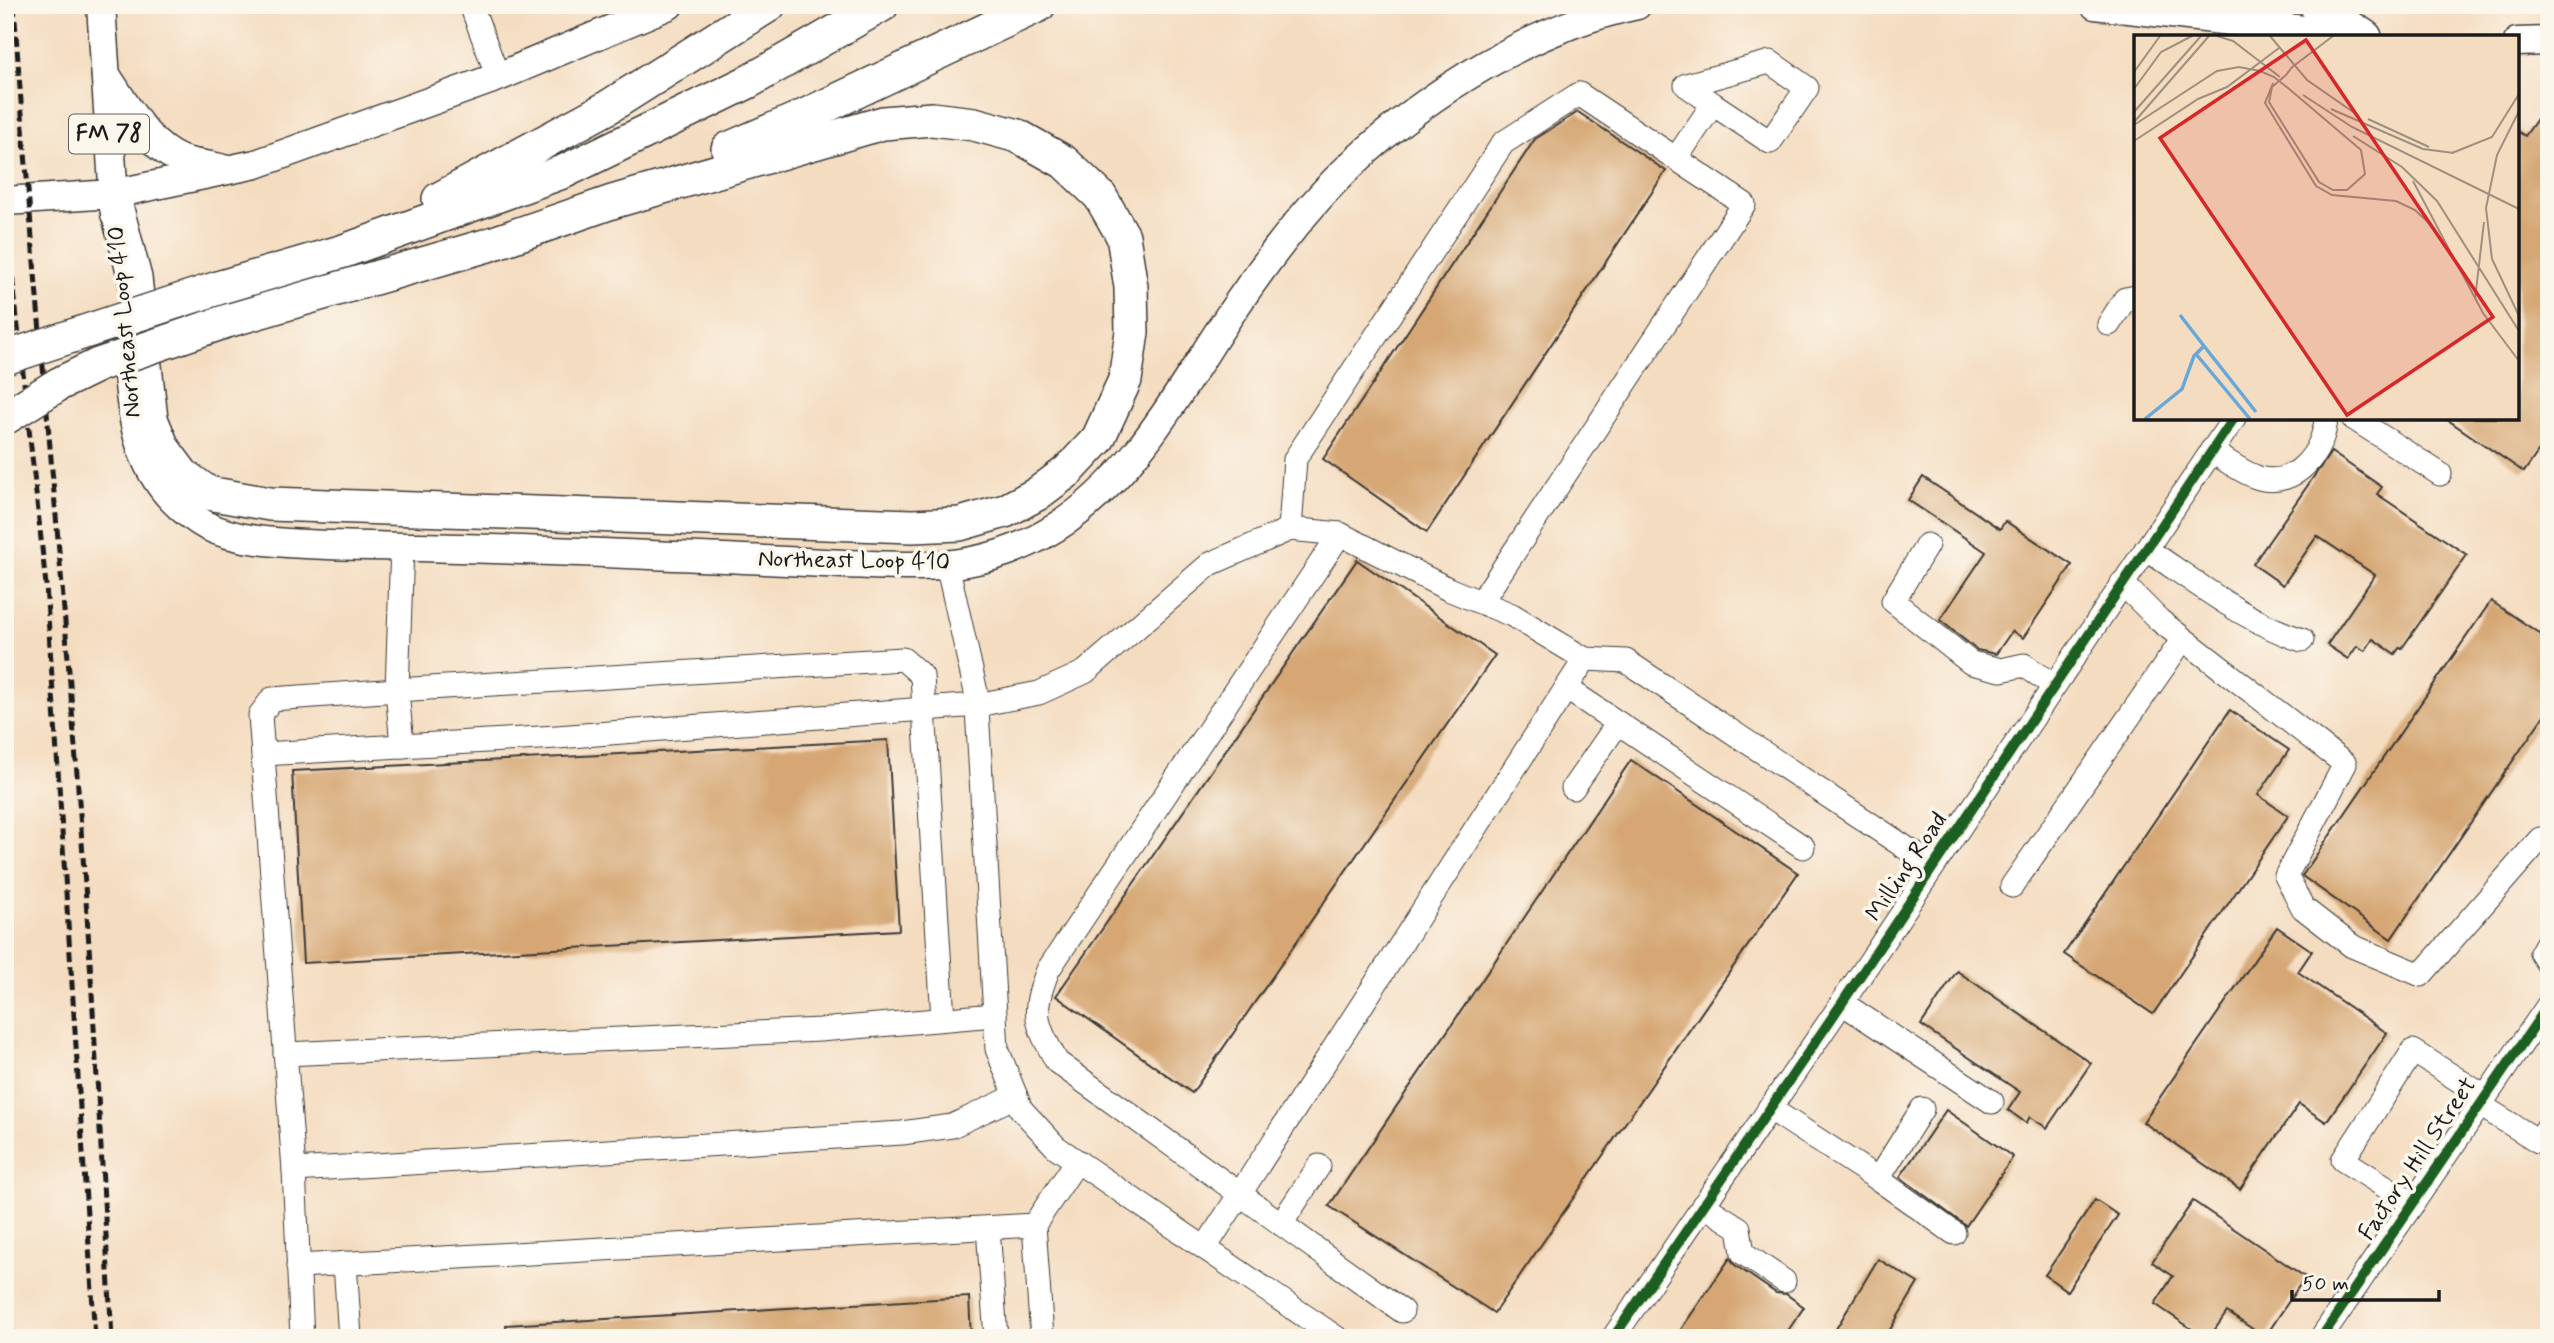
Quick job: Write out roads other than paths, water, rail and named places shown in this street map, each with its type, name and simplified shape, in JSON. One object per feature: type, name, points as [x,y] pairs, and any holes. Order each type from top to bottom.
[{"type":"highway","points":[[344,251],[606,109],[769,5]]},
{"type":"highway","points":[[5,358],[220,286],[344,251],[565,171],[748,82],[882,5]]},
{"type":"highway","points":[[612,202],[802,117],[1039,5]]},
{"type":"highway","points":[[2316,5],[2363,35]]},
{"type":"highway","points":[[5,418],[59,384],[98,365],[227,321],[488,245],[612,202],[883,122],[932,119],[974,124],[1018,136],[1064,162],[1100,196],[1123,236],[1131,288],[1132,332],[1125,380],[1098,439],[1068,471],[1037,494],[1005,512],[960,524],[899,526],[270,504],[238,500],[208,493],[183,475],[163,448],[151,419],[135,278],[113,194]]},
{"type":"main road","name":"FM 78","points":[[101,5],[113,194]]},
{"type":"main road","name":"Northeast Loop 410","points":[[5,201],[113,194],[256,164],[498,77],[668,5]]},
{"type":"main road","name":"Northeast Loop 410","points":[[113,194],[133,426],[156,480],[172,502],[202,524],[225,533],[283,543],[581,551],[901,566],[967,562],[1013,550],[1055,528],[1095,498],[1133,458],[1232,311],[1298,222],[1351,165],[1408,117],[1477,71],[1542,36],[1613,10],[1637,5]]},
{"type":"main road","points":[[2095,5],[2349,35]]},
{"type":"main road","points":[[2519,42],[2549,41]]},
{"type":"main road","points":[[106,75],[142,127],[160,147],[180,159],[228,170]]},
{"type":"street","points":[[471,5],[498,77]]},
{"type":"street","points":[[1770,62],[1807,88],[1770,142],[1713,104],[1686,85],[1770,62]]},
{"type":"street","points":[[1290,529],[1295,459],[1503,143],[1579,94],[1744,204],[1481,602]]},
{"type":"street","points":[[1677,157],[1713,104]]},
{"type":"street","points":[[2109,324],[2125,299],[2134,297]]},
{"type":"street","name":"Milling Road","points":[[1613,1338],[1842,1003],[2233,420]]},
{"type":"street","points":[[2211,451],[2257,477],[2281,478],[2302,468],[2312,458],[2321,443],[2326,420]]},
{"type":"street","points":[[2356,420],[2440,474]]},
{"type":"street","points":[[263,754],[977,705],[1039,693],[1085,672],[1210,564],[1290,529],[1340,534],[1448,589],[1512,615],[1585,659],[1626,661],[1933,866]]},
{"type":"street","points":[[1340,534],[1048,970],[1037,998],[1039,1028],[1057,1062],[1402,1311]]},
{"type":"street","points":[[1927,545],[1892,601],[1970,663],[2001,670],[2024,665],[2053,685]]},
{"type":"street","points":[[401,546],[397,690],[402,746]]},
{"type":"street","points":[[2146,549],[2273,631],[2302,640]]},
{"type":"street","points":[[947,564],[976,692],[997,1049],[1021,1109],[1056,1147],[1337,1338]]},
{"type":"street","points":[[2122,583],[2159,620],[2345,764],[2286,876],[2303,908],[2352,946],[2421,975],[2540,839],[2549,844]]},
{"type":"street","points":[[2012,886],[2183,639]]},
{"type":"street","points":[[302,1338],[294,1170],[260,715],[272,699],[902,659],[922,676],[943,1019]]},
{"type":"street","points":[[1205,1248],[1585,659]]},
{"type":"street","points":[[1566,688],[1803,847]]},
{"type":"street","points":[[1573,788],[1618,723]]},
{"type":"street","points":[[2549,939],[2541,953],[2549,966]]},
{"type":"street","points":[[1842,1003],[1992,1102]]},
{"type":"street","points":[[285,1054],[820,1030],[995,1015]]},
{"type":"street","name":"Factory Hill Street","points":[[2321,1338],[2483,1101],[2545,1018]]},
{"type":"street","points":[[2413,1204],[2343,1160],[2413,1051],[2538,1141],[2549,1125]]},
{"type":"street","points":[[294,1170],[902,1133],[952,1126],[1016,1096]]},
{"type":"street","points":[[1769,1108],[1878,1179],[1954,1233]]},
{"type":"street","points":[[1878,1179],[1922,1109]]},
{"type":"street","points":[[1042,1338],[1034,1225],[1077,1161]]},
{"type":"street","points":[[1281,1224],[1319,1166]]},
{"type":"street","points":[[1703,1205],[1739,1228],[1743,1254],[1784,1281]]},
{"type":"street","points":[[298,1266],[1034,1225]]},
{"type":"street","points":[[988,1228],[996,1338]]},
{"type":"street","points":[[345,1263],[350,1338]]},
{"type":"railway","points":[[14,5],[78,788],[112,1338]]},
{"type":"railway","points":[[5,188],[46,585],[95,1338]]}]
